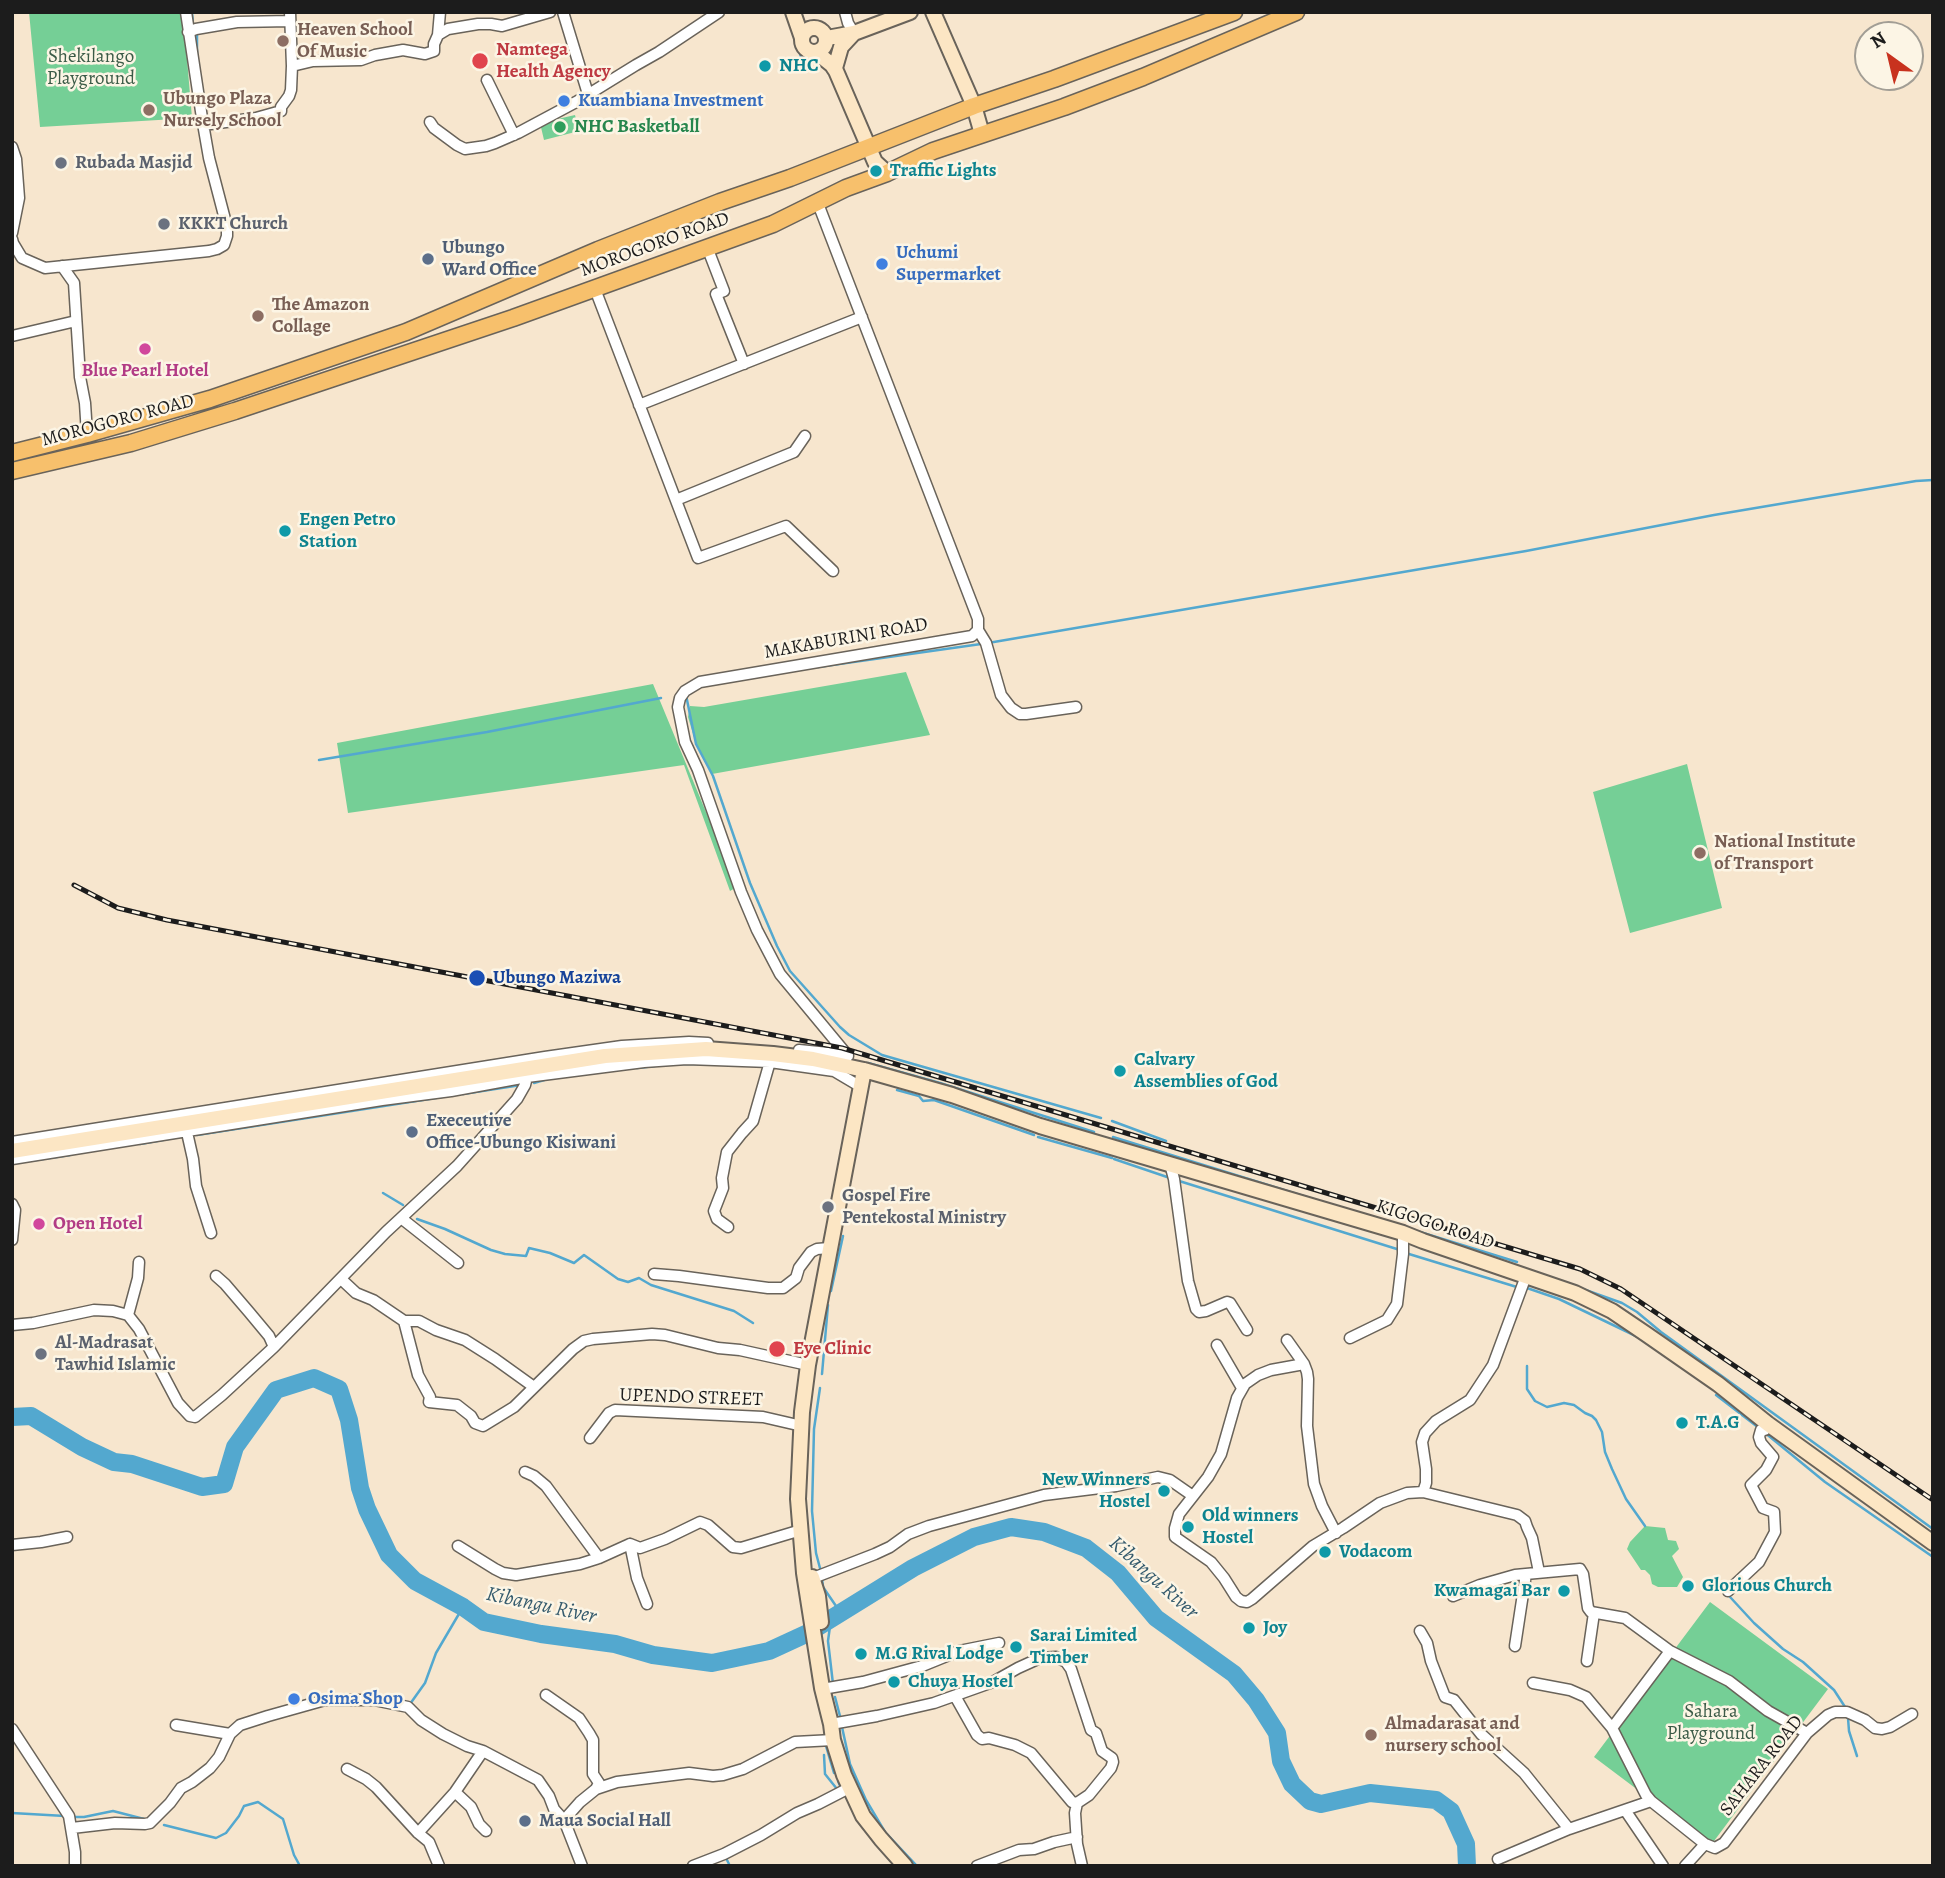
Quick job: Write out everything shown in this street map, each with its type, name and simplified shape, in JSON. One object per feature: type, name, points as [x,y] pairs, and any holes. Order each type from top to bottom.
[{"type":"highway","name":"MOROGORO ROAD","points":[[12,453],[210,399],[406,332],[598,250],[974,106],[1066,75],[1234,12]]},
{"type":"highway","name":"MOROGORO ROAD","points":[[12,471],[131,443],[513,318],[773,224],[817,201],[933,151],[1132,81],[1296,12]]},
{"type":"main road","points":[[793,12],[805,49],[816,52],[825,47],[823,33],[812,12]]},
{"type":"main road","points":[[835,68],[841,47],[854,33],[877,18],[910,12]]},
{"type":"main road","points":[[933,12],[974,106],[982,134]]},
{"type":"main road","points":[[802,38],[808,29],[823,33],[854,33]]},
{"type":"main road","points":[[816,52],[835,68],[875,162],[887,173]]},
{"type":"main road","name":"KIGOGO ROAD","points":[[12,1151],[186,1128],[526,1073],[605,1056],[706,1049],[771,1058],[854,1064],[1040,1126],[1403,1233],[1575,1293],[1612,1311],[1707,1377],[1933,1544]]},
{"type":"main road","points":[[825,1704],[828,1688],[801,1537],[798,1499],[808,1365],[861,1087],[854,1064]]},
{"type":"main road","points":[[801,1537],[813,1578],[813,1597]]},
{"type":"main road","points":[[820,1643],[825,1704],[833,1740],[849,1788],[863,1816],[905,1866]]},
{"type":"street","points":[[12,147],[16,159],[16,199],[12,236],[22,258],[45,268],[209,251],[224,245],[227,227],[209,158],[186,12]]},
{"type":"street","points":[[292,66],[313,61],[361,60],[402,50],[425,54],[433,51],[440,12]]},
{"type":"street","points":[[438,35],[456,27],[492,24],[502,26],[550,12]]},
{"type":"street","points":[[563,12],[588,94]]},
{"type":"street","points":[[430,122],[434,128],[465,149],[486,146],[514,135],[588,94],[719,12]]},
{"type":"street","points":[[845,12],[854,33]]},
{"type":"street","points":[[188,32],[237,22],[290,17],[292,66],[289,96],[281,111],[256,118],[203,125]]},
{"type":"street","points":[[487,80],[514,135]]},
{"type":"street","points":[[817,201],[979,622],[978,630],[986,643],[1001,695],[1015,712],[1026,714],[1076,708]]},
{"type":"street","points":[[706,247],[724,291],[716,294],[744,364]]},
{"type":"street","points":[[62,266],[74,283],[87,434]]},
{"type":"street","points":[[594,289],[698,558],[786,526],[833,571]]},
{"type":"street","points":[[639,405],[862,317]]},
{"type":"street","points":[[12,335],[76,321]]},
{"type":"street","points":[[676,500],[794,452],[805,436]]},
{"type":"street","name":"MAKABURINI ROAD","points":[[854,1064],[780,974],[757,930],[698,770],[685,742],[678,707],[680,698],[696,683],[972,636],[978,630]]},
{"type":"street","points":[[12,1142],[622,1046],[689,1042],[761,1046],[854,1064]]},
{"type":"street","points":[[728,1227],[718,1219],[714,1211],[723,1188],[727,1152],[753,1121],[771,1058],[834,1071],[861,1087]]},
{"type":"street","points":[[12,1325],[41,1322],[94,1310],[128,1315],[139,1329],[178,1403],[190,1416],[195,1417],[274,1347],[401,1218],[471,1152],[517,1099],[526,1073]]},
{"type":"street","points":[[12,1159],[186,1128],[196,1186],[211,1233]]},
{"type":"street","points":[[1170,1164],[1188,1282],[1196,1310],[1206,1311],[1230,1303],[1247,1330]]},
{"type":"street","points":[[12,1203],[15,1210],[12,1240]]},
{"type":"street","points":[[401,1218],[458,1263]]},
{"type":"street","points":[[1350,1338],[1387,1320],[1396,1304],[1403,1233]]},
{"type":"street","points":[[654,1274],[783,1288],[796,1278],[799,1268],[811,1252],[829,1248]]},
{"type":"street","points":[[128,1315],[138,1278],[139,1262]]},
{"type":"street","points":[[216,1276],[269,1336],[274,1347]]},
{"type":"street","points":[[1423,1492],[1426,1469],[1422,1442],[1425,1433],[1436,1421],[1470,1400],[1493,1365],[1527,1276]]},
{"type":"street","points":[[341,1279],[356,1293],[373,1300],[404,1321],[419,1321],[465,1340],[534,1387]]},
{"type":"street","points":[[404,1321],[418,1375],[430,1397],[429,1402],[457,1405],[471,1416],[475,1423],[483,1426],[514,1407],[584,1341],[652,1334],[808,1365]]},
{"type":"street","points":[[1287,1340],[1304,1364],[1308,1379],[1307,1426],[1314,1484],[1336,1532]]},
{"type":"street","points":[[1217,1345],[1242,1388]]},
{"type":"street","points":[[1304,1364],[1258,1375],[1242,1388],[1221,1454],[1208,1477],[1179,1514],[1175,1537],[1211,1562],[1236,1597],[1247,1602],[1252,1599],[1312,1546],[1380,1503],[1407,1493],[1423,1492],[1522,1517],[1532,1538],[1539,1572]]},
{"type":"street","name":"UPENDO STREET","points":[[590,1438],[609,1413],[615,1410],[763,1418],[802,1426]]},
{"type":"street","points":[[1728,1591],[1759,1562],[1775,1532],[1774,1511],[1763,1508],[1751,1485],[1766,1470],[1773,1457],[1759,1437],[1761,1430],[1765,1430],[1768,1424]]},
{"type":"street","points":[[525,1472],[546,1486],[599,1558]]},
{"type":"street","points":[[813,1578],[875,1554],[908,1534],[929,1526],[1044,1495],[1116,1486],[1158,1477],[1170,1480],[1193,1496]]},
{"type":"street","points":[[458,1546],[503,1573],[516,1575],[580,1564],[631,1544],[640,1548],[702,1522],[733,1547],[741,1548],[801,1537]]},
{"type":"street","points":[[12,1545],[67,1537]]},
{"type":"street","points":[[631,1544],[637,1578],[648,1604]]},
{"type":"street","points":[[1453,1596],[1500,1579],[1539,1572],[1580,1569],[1584,1574],[1588,1608],[1594,1613],[1625,1618],[1670,1651],[1729,1681],[1768,1711],[1807,1733]]},
{"type":"street","points":[[1516,1646],[1526,1574]]},
{"type":"street","points":[[1587,1661],[1594,1613]]},
{"type":"street","points":[[1420,1631],[1427,1643],[1445,1696],[1454,1700],[1481,1734],[1524,1773],[1569,1829]]},
{"type":"street","points":[[828,1688],[873,1679],[922,1666],[959,1651],[999,1643]]},
{"type":"street","points":[[1612,1728],[1670,1651]]},
{"type":"street","points":[[831,1724],[934,1703],[993,1682],[1041,1658],[1056,1657],[1066,1662],[1071,1669],[1091,1730],[1096,1733],[1101,1749],[1113,1762],[1104,1779],[1077,1803],[1075,1814],[1082,1866]]},
{"type":"street","points":[[1533,1683],[1570,1690],[1592,1703],[1612,1728],[1646,1795],[1705,1844],[1685,1866]]},
{"type":"street","points":[[546,1695],[579,1718],[593,1740],[593,1774],[599,1783],[596,1789]]},
{"type":"street","points":[[955,1696],[977,1735],[982,1739],[989,1738],[1024,1748],[1031,1753],[1066,1798],[1077,1803]]},
{"type":"street","points":[[72,1828],[115,1823],[150,1823],[181,1788],[215,1763],[230,1734],[240,1725],[325,1700],[374,1700],[408,1707],[421,1720],[443,1734],[483,1751],[538,1780],[554,1809],[564,1820],[582,1866]]},
{"type":"street","name":"SAHARA ROAD","points":[[1705,1844],[1715,1847],[1724,1843],[1807,1733],[1828,1715],[1835,1712],[1853,1714],[1875,1728],[1882,1729],[1912,1714]]},
{"type":"street","points":[[176,1725],[230,1734]]},
{"type":"street","points":[[12,1729],[69,1816],[75,1866]]},
{"type":"street","points":[[564,1820],[596,1789],[617,1782],[657,1775],[723,1775],[743,1769],[794,1742],[833,1740]]},
{"type":"street","points":[[418,1833],[454,1792],[483,1751]]},
{"type":"street","points":[[347,1769],[376,1787],[429,1842],[439,1866]]},
{"type":"street","points":[[693,1866],[724,1854],[797,1813],[849,1788]]},
{"type":"street","points":[[454,1792],[471,1807],[479,1824],[486,1830]]},
{"type":"street","points":[[1498,1859],[1569,1829],[1651,1801]]},
{"type":"street","points":[[1625,1810],[1663,1866]]},
{"type":"street","points":[[977,1866],[1019,1850],[1034,1849],[1077,1837]]},
{"type":"green space","name":"Shekilango Playground","points":[[29,12],[183,12],[192,118],[40,127]]},
{"type":"green space","name":"NHC Basketball","points":[[575,115],[579,131],[544,140],[540,123]]},
{"type":"green space","points":[[906,672],[930,735],[712,774],[696,744],[688,717],[690,706],[704,707]]},
{"type":"green space","points":[[653,684],[737,887],[730,891],[684,765],[348,813],[337,743]]},
{"type":"green space","points":[[1687,764],[1722,908],[1630,933],[1593,792]]},
{"type":"green space","points":[[1645,1526],[1665,1528],[1668,1540],[1676,1541],[1679,1549],[1672,1556],[1683,1577],[1677,1587],[1658,1587],[1652,1584],[1650,1575],[1641,1570],[1627,1549]]},
{"type":"green space","name":"Sahara Playground","points":[[1710,1602],[1828,1689],[1711,1845],[1594,1757]]},
{"type":"waterway","points":[[192,12],[193,24]]},
{"type":"waterway","points":[[197,31],[197,59]]},
{"type":"waterway","points":[[796,40],[805,71]]},
{"type":"waterway","points":[[988,643],[1526,551],[1714,515],[1933,480]]},
{"type":"waterway","points":[[818,667],[981,644]]},
{"type":"waterway","points":[[686,695],[696,744],[713,776],[750,883],[777,946],[790,971],[840,1027],[882,1055],[1101,1118]]},
{"type":"waterway","points":[[319,760],[487,732],[661,698]]},
{"type":"waterway","points":[[868,1063],[1094,1132]]},
{"type":"waterway","points":[[677,1064],[702,1064]]},
{"type":"waterway","points":[[637,1068],[655,1066]]},
{"type":"waterway","points":[[534,1083],[551,1078]]},
{"type":"waterway","points":[[463,1094],[521,1085]]},
{"type":"waterway","points":[[897,1090],[919,1096],[923,1101],[934,1100],[1034,1135]]},
{"type":"waterway","points":[[197,1135],[442,1097]]},
{"type":"waterway","points":[[1112,1121],[1166,1141]]},
{"type":"waterway","points":[[140,1144],[185,1136]]},
{"type":"waterway","points":[[1038,1137],[1112,1158]]},
{"type":"waterway","points":[[1113,1137],[1313,1199]]},
{"type":"waterway","points":[[36,1160],[70,1155]]},
{"type":"waterway","points":[[1114,1159],[1170,1178]]},
{"type":"waterway","points":[[1176,1180],[1400,1250]]},
{"type":"waterway","points":[[383,1193],[403,1205]]},
{"type":"waterway","points":[[417,1219],[505,1254],[526,1256],[529,1248],[574,1263],[584,1255],[618,1279],[628,1282],[639,1278],[651,1285],[734,1311],[753,1323]]},
{"type":"waterway","points":[[1420,1232],[1517,1262]]},
{"type":"waterway","points":[[831,1291],[843,1236]]},
{"type":"waterway","points":[[1409,1254],[1520,1288]]},
{"type":"waterway","points":[[1527,1288],[1559,1299],[1640,1338]]},
{"type":"waterway","points":[[1580,1288],[1622,1303],[1637,1312],[1933,1529]]},
{"type":"waterway","points":[[822,1374],[828,1305]]},
{"type":"waterway","points":[[1527,1366],[1527,1389],[1535,1401],[1547,1407],[1564,1403],[1574,1405],[1596,1420],[1612,1469],[1626,1499],[1645,1526]]},
{"type":"waterway","name":"Kibangu River","points":[[12,1417],[31,1416],[82,1447],[114,1462],[132,1464],[202,1487],[224,1484],[235,1447],[276,1390],[314,1378],[339,1389],[349,1420],[360,1488],[367,1509],[389,1555],[415,1581],[463,1607],[484,1622],[541,1634],[615,1644],[653,1655],[712,1663],[769,1651],[808,1633],[913,1568],[974,1537],[1011,1527],[1044,1532],[1086,1548],[1118,1573],[1156,1618],[1234,1674],[1256,1700],[1277,1733],[1281,1761],[1292,1784],[1310,1801],[1321,1804],[1370,1793],[1436,1800],[1451,1811],[1466,1844],[1467,1866]]},
{"type":"waterway","points":[[820,1388],[814,1429],[812,1511],[816,1553],[821,1572]]},
{"type":"waterway","points":[[1716,1395],[1759,1428]]},
{"type":"waterway","points":[[1764,1432],[1825,1482],[1933,1557]]},
{"type":"waterway","points":[[822,1579],[823,1587],[836,1606],[828,1641],[833,1684]]},
{"type":"waterway","points":[[1719,1585],[1754,1623],[1834,1690],[1847,1710]]},
{"type":"waterway","points":[[410,1704],[425,1683],[436,1653],[463,1607]]},
{"type":"waterway","points":[[835,1697],[841,1720]]},
{"type":"waterway","points":[[1848,1718],[1857,1756]]},
{"type":"waterway","points":[[842,1727],[850,1764],[866,1800],[885,1832],[917,1866]]},
{"type":"waterway","points":[[826,1746],[834,1773]]},
{"type":"waterway","points":[[824,1755],[825,1774],[837,1789]]},
{"type":"waterway","points":[[838,1781],[841,1788]]},
{"type":"waterway","points":[[164,1825],[216,1838],[226,1833],[244,1806],[258,1802],[283,1819],[300,1866]]},
{"type":"waterway","points":[[71,1817],[113,1811],[144,1819]]},
{"type":"waterway","points":[[12,1813],[65,1816]]},
{"type":"waterway","points":[[725,1856],[730,1866]]},
{"type":"railway","points":[[74,885],[118,908],[167,920],[842,1048],[1580,1269],[1621,1289],[1933,1500]]},
{"type":"place","name":"Heaven School Of Music","points":[[283,41]]},
{"type":"place","name":"Namtega Health Agency","points":[[480,61]]},
{"type":"place","name":"NHC","points":[[765,66]]},
{"type":"place","name":"Kuambiana Investment","points":[[564,101]]},
{"type":"place","name":"Ubungo Plaza Nursely School","points":[[149,110]]},
{"type":"place","name":"NHC Basketball","points":[[560,127]]},
{"type":"place","name":"Rubada Masjid","points":[[61,163]]},
{"type":"place","name":"Traffic Lights","points":[[876,171]]},
{"type":"place","name":"KKKT Church","points":[[164,224]]},
{"type":"place","name":"Ubungo Ward Office","points":[[428,259]]},
{"type":"place","name":"Uchumi Supermarket","points":[[882,264]]},
{"type":"place","name":"The Amazon Collage","points":[[258,316]]},
{"type":"place","name":"Blue Pearl Hotel","points":[[145,349]]},
{"type":"place","name":"Engen Petro Station","points":[[285,531]]},
{"type":"place","name":"National Institute of Transport","points":[[1700,853]]},
{"type":"place","name":"Ubungo Maziwa","points":[[477,978]]},
{"type":"place","name":"Calvary Assemblies of God","points":[[1120,1071]]},
{"type":"place","name":"Execeutive Office-Ubungo Kisiwani","points":[[412,1132]]},
{"type":"place","name":"Gospel Fire Pentekostal Ministry","points":[[828,1207]]},
{"type":"place","name":"Open Hotel","points":[[39,1224]]},
{"type":"place","name":"Eye Clinic","points":[[777,1349]]},
{"type":"place","name":"Al-Madrasat Tawhid Islamic","points":[[41,1354]]},
{"type":"place","name":"T.A.G","points":[[1682,1423]]},
{"type":"place","name":"New Winners Hostel","points":[[1164,1491]]},
{"type":"place","name":"Old winners Hostel","points":[[1188,1527]]},
{"type":"place","name":"Vodacom","points":[[1325,1552]]},
{"type":"place","name":"Glorious Church","points":[[1688,1586]]},
{"type":"place","name":"Kwamagai Bar","points":[[1564,1591]]},
{"type":"place","name":"Joy","points":[[1249,1628]]},
{"type":"place","name":"Sarai Limited Timber","points":[[1016,1647]]},
{"type":"place","name":"M.G Rival Lodge","points":[[861,1654]]},
{"type":"place","name":"Chuya Hostel","points":[[894,1682]]},
{"type":"place","name":"Osima Shop","points":[[294,1699]]},
{"type":"place","name":"Almadarasat and nursery school","points":[[1371,1735]]},
{"type":"place","name":"Maua Social Hall","points":[[525,1821]]}]
